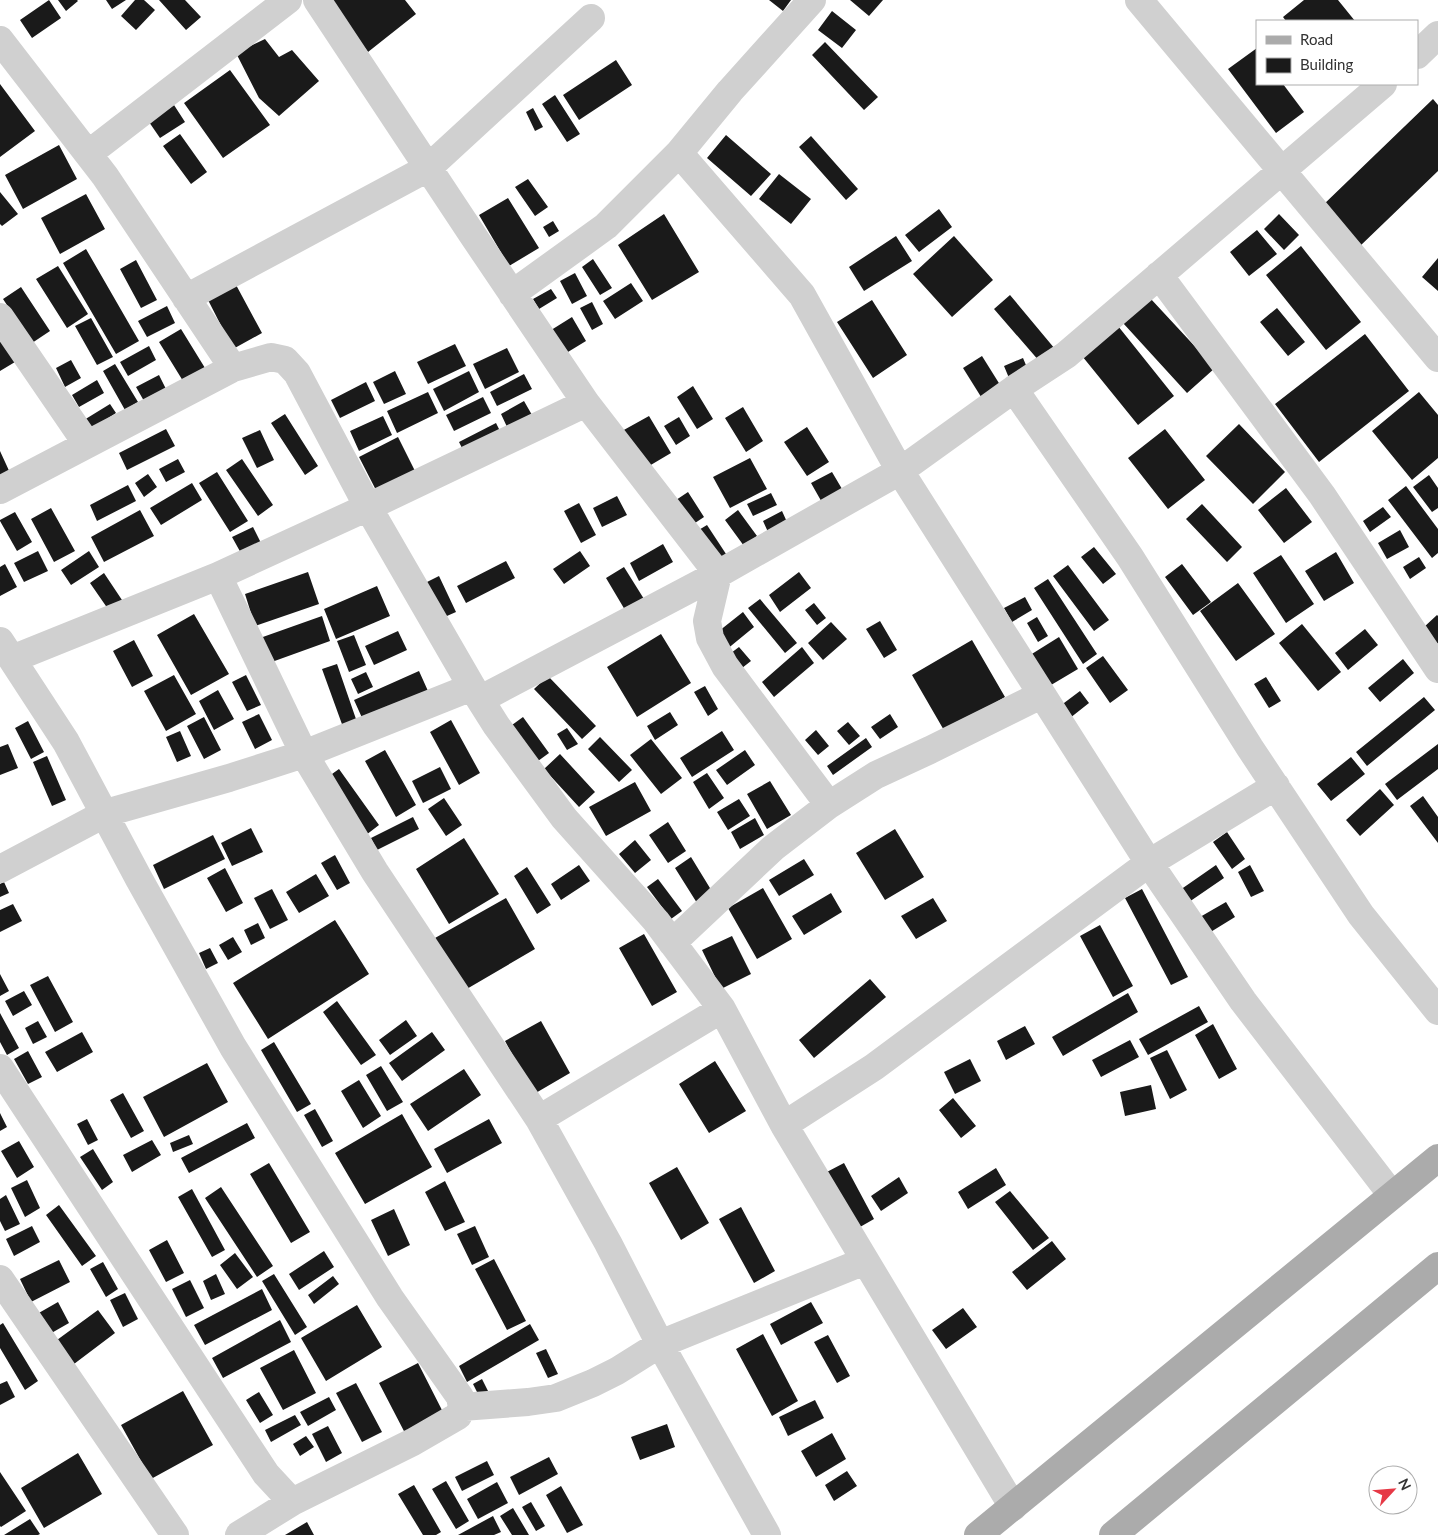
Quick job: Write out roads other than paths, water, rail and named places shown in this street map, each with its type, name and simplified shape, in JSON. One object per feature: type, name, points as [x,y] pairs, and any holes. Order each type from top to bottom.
[{"type":"main road","points":[[978,1535],[1438,1158]]},
{"type":"main road","points":[[1113,1535],[1438,1266]]},
{"type":"street","points":[[88,154],[288,0]]},
{"type":"street","points":[[317,0],[586,403],[718,574],[708,621],[710,638],[725,666],[829,805]]},
{"type":"street","points":[[512,294],[606,226],[679,153],[730,91],[812,0]]},
{"type":"street","points":[[1139,0],[1438,358]]},
{"type":"street","points":[[186,298],[428,168],[591,18]]},
{"type":"street","points":[[1418,54],[1438,35]]},
{"type":"street","points":[[0,40],[105,176],[233,368]]},
{"type":"street","points":[[0,869],[106,813],[229,778],[304,754],[477,693],[718,574],[900,471],[1014,389],[1066,355],[1382,85]]},
{"type":"street","points":[[679,153],[802,295],[900,471],[1148,863],[1243,1001],[1392,1196]]},
{"type":"street","points":[[1160,275],[1322,495],[1438,669]]},
{"type":"street","points":[[0,317],[87,444]]},
{"type":"street","points":[[0,490],[233,368],[271,357],[285,360],[297,372],[368,507],[496,724],[564,818],[656,921],[722,1008],[784,1124],[1013,1507]]},
{"type":"street","points":[[1014,389],[1130,557],[1250,748],[1361,915],[1438,1011]]},
{"type":"street","points":[[239,1535],[292,1502],[413,1442],[458,1416],[462,1407],[460,1397],[390,1298],[233,1047],[139,879],[106,813],[66,742],[6,650],[218,576],[586,403]]},
{"type":"street","points":[[218,576],[304,754],[375,872],[539,1119],[608,1243],[660,1344],[766,1535]]},
{"type":"street","points":[[672,943],[773,848],[829,805],[876,775],[1041,694]]},
{"type":"street","points":[[784,1124],[874,1067],[1148,863],[1276,786]]},
{"type":"street","points":[[539,1119],[722,1008]]},
{"type":"street","points":[[0,1068],[266,1474],[292,1502]]},
{"type":"street","points":[[462,1407],[556,1398],[617,1371],[660,1344],[865,1261]]},
{"type":"street","points":[[0,1279],[175,1535]]}]
